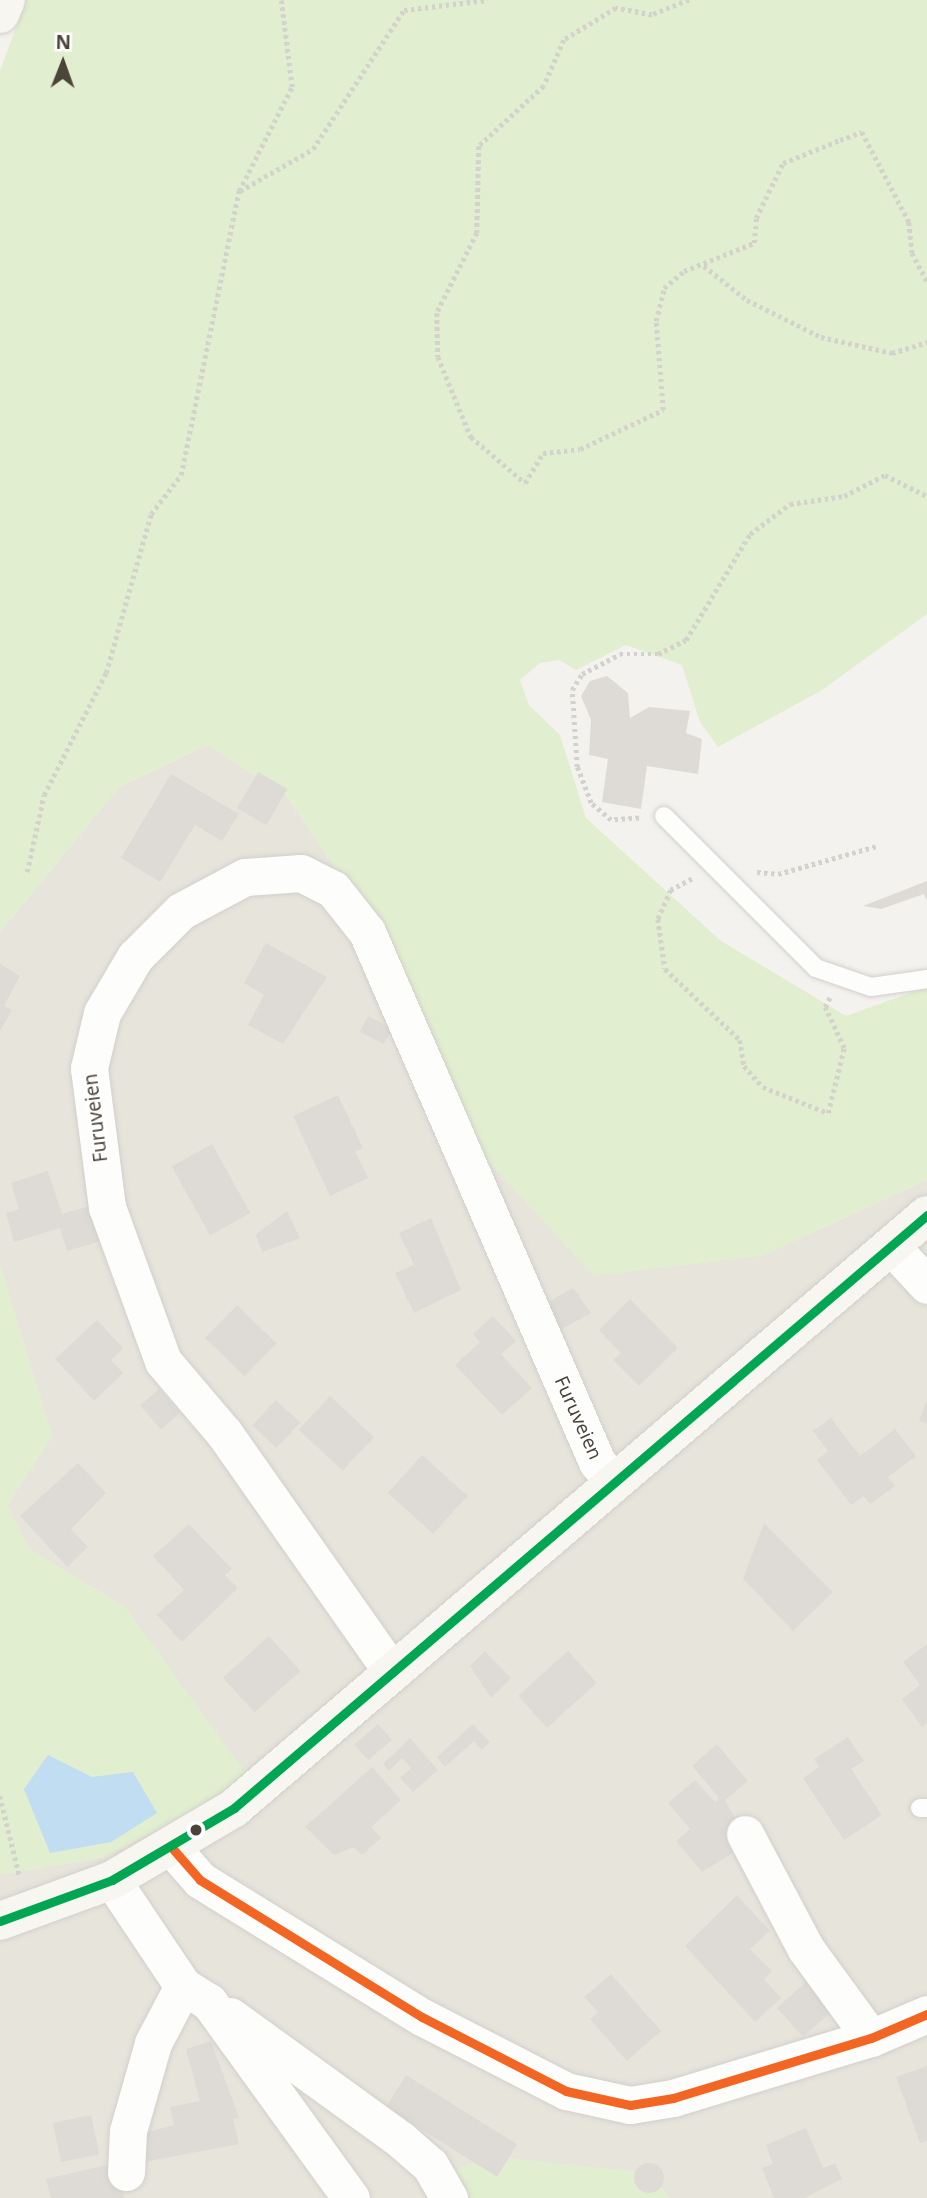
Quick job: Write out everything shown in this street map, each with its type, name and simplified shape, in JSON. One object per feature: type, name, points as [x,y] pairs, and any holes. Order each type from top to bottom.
[{"type":"main road","points":[[0,14],[6,0]]},
{"type":"main road","points":[[14,1916],[112,1880],[173,1849],[289,1764],[613,1481],[927,1214]]},
{"type":"street","name":"Furuveien","points":[[392,1672],[224,1433],[163,1361],[107,1207],[89,1068],[102,1013],[135,957],[181,911],[246,877],[301,873],[333,889],[367,932],[597,1462],[613,1481]]},
{"type":"street","points":[[891,1246],[927,1285]]},
{"type":"street","points":[[745,1834],[806,1949],[872,2038]]},
{"type":"street","points":[[173,1849],[200,1880],[422,2017],[566,2091],[630,2105],[673,2098],[872,2038],[927,2014]]},
{"type":"street","points":[[112,1880],[351,2198]]},
{"type":"street","points":[[127,2172],[128,2131],[153,2043],[196,1994]]},
{"type":"street","points":[[196,1994],[401,2140],[430,2165],[449,2198]]},
{"type":"lane","points":[[664,816],[816,968],[839,981],[871,987],[927,979]]},
{"type":"path","points":[[27,872],[44,795],[106,673],[151,514],[181,475],[239,191],[292,87],[281,0]]},
{"type":"path","points":[[239,191],[313,149],[404,10],[488,0]]},
{"type":"path","points":[[689,0],[652,15],[616,8],[564,40],[544,86],[479,146],[477,233],[437,313],[438,356],[471,437],[525,483],[543,453],[580,449],[663,410],[656,321],[664,288],[703,265],[754,243],[756,218],[783,163],[862,132],[909,222],[912,253],[927,281]]},
{"type":"path","points":[[703,265],[747,300],[821,337],[892,353],[927,342]]},
{"type":"path","points":[[664,816],[611,820],[591,803],[577,767],[572,690],[582,674],[620,654],[658,654],[686,640],[750,534],[790,504],[844,496],[885,475],[927,496]]},
{"type":"path","points":[[839,981],[825,1007],[844,1048],[828,1113],[763,1087],[744,1066],[740,1040],[665,969],[658,919],[671,890],[714,867],[778,874],[877,846]]},
{"type":"path","points":[[0,1796],[14,1916]]},
{"type":"shaded area","points":[[207,745],[285,794],[394,956],[761,1256],[927,1180],[927,2198],[669,2198],[650,2173],[429,2198],[0,2198],[0,1875],[103,1857],[126,1608],[29,1549],[7,1505],[52,1436],[0,1266],[0,932],[119,787]]},
{"type":"green space","points":[[26,0],[927,0],[927,614],[822,690],[718,747],[700,722],[682,665],[626,645],[576,670],[559,660],[540,663],[520,680],[529,705],[560,735],[586,818],[721,941],[846,1016],[927,987],[927,1180],[761,1256],[594,1276],[465,1137],[394,956],[285,794],[207,745],[119,787],[0,932],[0,71]]},
{"type":"green space","points":[[0,1266],[52,1436],[7,1505],[29,1549],[126,1608],[246,1774],[192,1813],[103,1857],[0,1875]]},
{"type":"green space","points":[[490,2156],[650,2173],[669,2198],[429,2198],[431,2179]]},
{"type":"water","points":[[48,1755],[92,1777],[133,1772],[157,1813],[111,1842],[50,1853],[24,1789]]},
{"type":"building","points":[[607,676],[628,693],[630,718],[649,707],[690,711],[686,733],[702,739],[698,774],[647,766],[641,809],[602,802],[608,759],[589,755],[591,720],[581,696],[590,681]]},
{"type":"building","points":[[258,772],[287,789],[266,825],[237,808]]},
{"type":"building","points":[[171,774],[239,814],[222,841],[195,825],[160,882],[121,858]]},
{"type":"building","points":[[927,881],[927,901],[924,894],[881,909],[863,906]]},
{"type":"building","points":[[266,943],[327,977],[283,1044],[248,1025],[264,995],[244,983]]},
{"type":"building","points":[[0,964],[20,976],[4,1006],[12,1010],[0,1031]]},
{"type":"building","points":[[368,1016],[392,1028],[384,1044],[360,1032]]},
{"type":"building","points":[[338,1095],[363,1148],[355,1152],[368,1178],[330,1196],[293,1116]]},
{"type":"building","points":[[212,1144],[250,1213],[210,1235],[172,1166]]},
{"type":"building","points":[[48,1171],[62,1214],[90,1206],[101,1241],[67,1251],[60,1228],[14,1242],[6,1213],[19,1209],[11,1183]]},
{"type":"building","points":[[287,1211],[300,1238],[263,1252],[255,1235]]},
{"type":"building","points":[[431,1218],[461,1290],[414,1313],[395,1273],[414,1265],[399,1233]]},
{"type":"building","points":[[573,1288],[591,1313],[560,1330],[548,1302]]},
{"type":"building","points":[[630,1299],[678,1348],[639,1386],[613,1360],[621,1353],[599,1330]]},
{"type":"building","points":[[237,1305],[277,1343],[245,1376],[205,1338]]},
{"type":"building","points":[[493,1316],[516,1341],[501,1354],[532,1388],[502,1415],[455,1365],[480,1342],[473,1334]]},
{"type":"building","points":[[97,1320],[123,1348],[111,1360],[123,1373],[94,1401],[55,1359]]},
{"type":"building","points":[[159,1389],[180,1413],[161,1430],[140,1405]]},
{"type":"building","points":[[330,1396],[374,1437],[343,1471],[299,1430]]},
{"type":"building","points":[[276,1400],[300,1423],[276,1448],[252,1426]]},
{"type":"building","points":[[927,1400],[927,1424],[919,1421]]},
{"type":"building","points":[[831,1418],[860,1456],[895,1429],[916,1456],[888,1477],[895,1486],[870,1504],[864,1496],[851,1505],[817,1460],[828,1451],[813,1431]]},
{"type":"building","points":[[422,1455],[467,1496],[433,1534],[388,1493]]},
{"type":"building","points":[[78,1463],[106,1493],[71,1529],[88,1547],[67,1567],[20,1516]]},
{"type":"building","points":[[764,1523],[833,1592],[793,1631],[743,1579]]},
{"type":"building","points":[[189,1524],[232,1569],[225,1575],[238,1588],[182,1642],[157,1615],[184,1590],[153,1556]]},
{"type":"building","points":[[269,1636],[300,1671],[254,1712],[223,1677]]},
{"type":"building","points":[[927,1644],[927,1723],[922,1727],[902,1699],[920,1685],[903,1662]]},
{"type":"building","points":[[485,1651],[511,1678],[491,1698],[470,1666]]},
{"type":"building","points":[[568,1651],[597,1683],[547,1728],[518,1696]]},
{"type":"building","points":[[378,1724],[392,1740],[368,1760],[355,1744]]},
{"type":"building","points":[[473,1724],[490,1742],[482,1750],[474,1741],[445,1767],[437,1757]]},
{"type":"building","points":[[848,1737],[864,1761],[851,1769],[882,1815],[844,1840],[803,1778],[819,1767],[814,1759]]},
{"type":"building","points":[[410,1738],[438,1770],[413,1792],[400,1778],[411,1768],[402,1758],[389,1771],[383,1764]]},
{"type":"building","points":[[717,1744],[748,1781],[725,1800],[749,1843],[702,1872],[676,1841],[690,1829],[668,1803],[695,1780],[715,1802],[719,1798],[692,1766]]},
{"type":"building","points":[[372,1767],[401,1800],[371,1827],[381,1838],[362,1855],[354,1847],[334,1855],[305,1827]]},
{"type":"building","points":[[737,1895],[770,1931],[750,1949],[772,1971],[764,1979],[781,1998],[755,2022],[685,1946]]},
{"type":"building","points":[[611,1974],[661,2031],[627,2061],[590,2019],[598,2012],[584,1997]]},
{"type":"building","points":[[806,1982],[832,2011],[803,2037],[777,2008]]},
{"type":"building","points":[[211,2041],[239,2118],[233,2119],[239,2144],[144,2162],[144,2133],[174,2125],[170,2107],[200,2101],[186,2049]]},
{"type":"building","points":[[927,2066],[927,2141],[920,2143],[896,2077]]},
{"type":"building","points":[[406,2075],[517,2144],[497,2177],[386,2107]]},
{"type":"building","points":[[91,2115],[99,2154],[61,2162],[53,2123]]},
{"type":"building","points":[[806,2128],[823,2168],[835,2163],[842,2179],[804,2198],[774,2198],[762,2168],[773,2164],[766,2145]]},
{"type":"building","points":[[116,2163],[124,2198],[51,2198],[46,2179]]},
{"type":"building","points":[[649,2163],[660,2167],[664,2178],[660,2189],[649,2193],[638,2189],[634,2178],[638,2167]]},
{"type":"transit line","points":[[0,1921],[112,1880],[234,1808],[927,1215]]},
{"type":"transit line","points":[[173,1849],[200,1880],[422,2017],[566,2091],[630,2105],[673,2098],[871,2038],[927,2014]]}]
